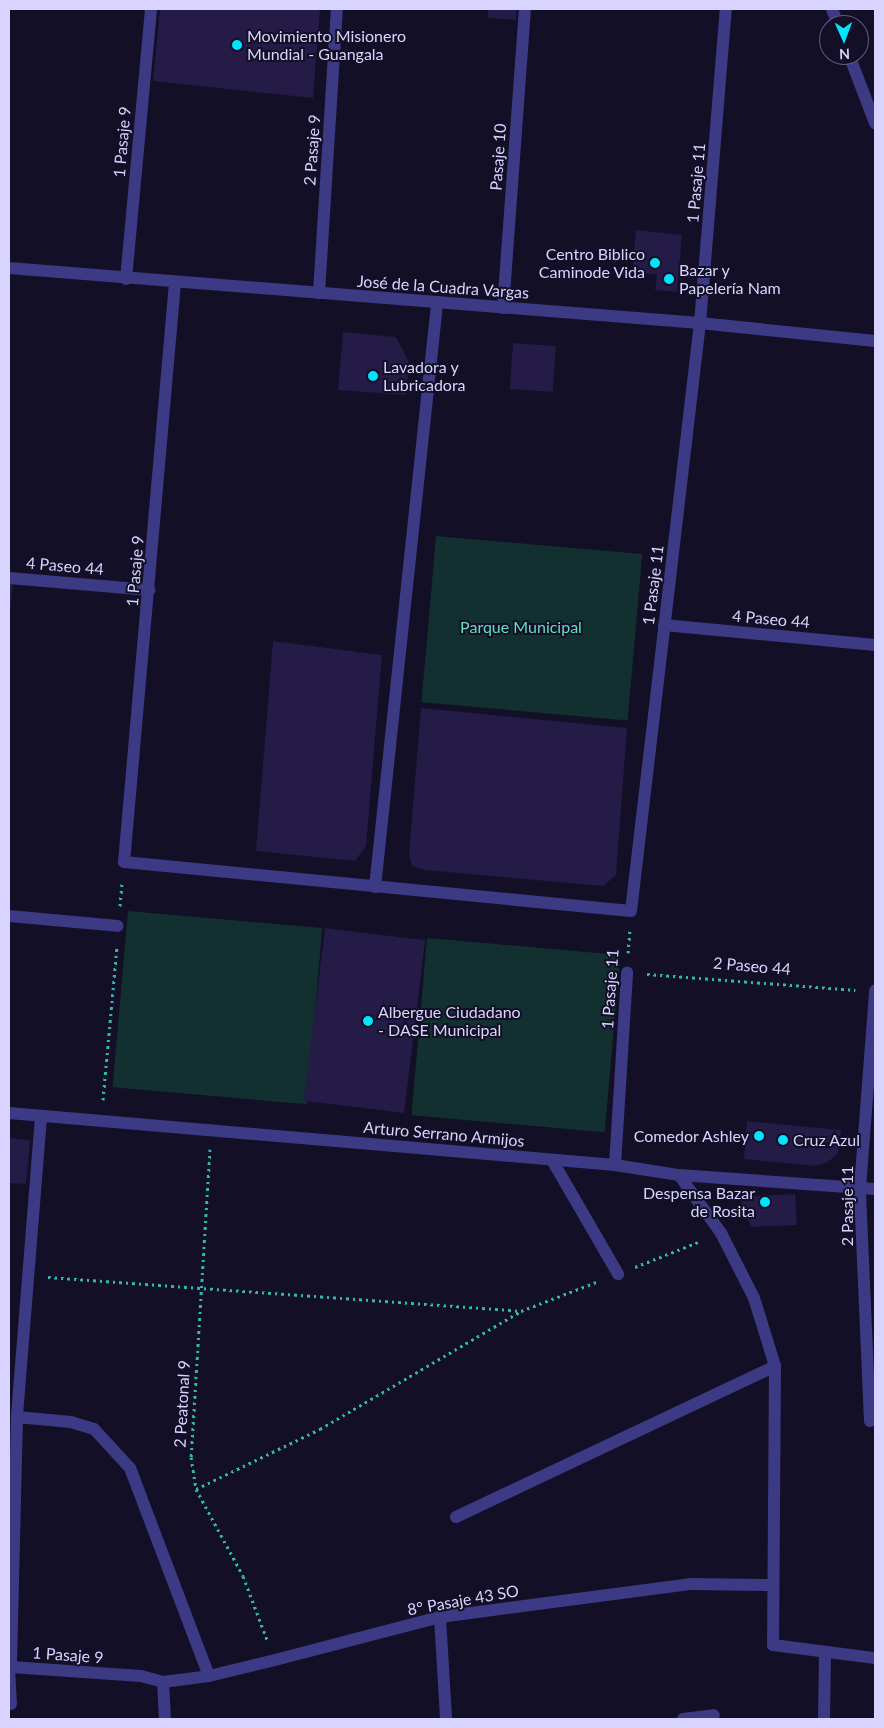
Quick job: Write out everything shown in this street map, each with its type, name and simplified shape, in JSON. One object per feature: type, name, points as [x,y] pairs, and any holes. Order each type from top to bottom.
[{"type":"street","name":"1 Pasaje 9","points":[[126,279],[151,9]]},
{"type":"street","name":"2 Pasaje 9","points":[[319,293],[337,9]]},
{"type":"street","name":"Pasaje 10","points":[[503,308],[525,9]]},
{"type":"street","name":"1 Pasaje 11","points":[[631,911],[700,323],[726,9]]},
{"type":"street","points":[[853,65],[875,123]]},
{"type":"street","name":"José de la Cuadra Vargas","points":[[9,268],[437,304],[700,323],[875,341]]},
{"type":"street","name":"1 Pasaje 9","points":[[124,862],[176,283]]},
{"type":"street","points":[[375,887],[437,304]]},
{"type":"street","name":"4 Paseo 44","points":[[9,578],[149,590]]},
{"type":"street","name":"4 Paseo 44","points":[[664,626],[875,645]]},
{"type":"street","points":[[124,862],[631,911]]},
{"type":"street","points":[[9,916],[118,926]]},
{"type":"street","name":"1 Pasaje 11","points":[[615,1165],[627,972]]},
{"type":"street","name":"2 Pasaje 11","points":[[870,1421],[860,1188],[875,992]]},
{"type":"street","name":"Arturo Serrano Armijos","points":[[9,1113],[101,1123],[615,1165],[679,1175],[875,1189]]},
{"type":"street","name":"1 Pasaje 9","points":[[41,1117],[17,1417],[10,1667],[141,1676],[163,1682]]},
{"type":"street","points":[[552,1160],[618,1274]]},
{"type":"street","points":[[679,1175],[721,1233],[754,1298],[775,1366],[773,1645],[875,1658]]},
{"type":"street","points":[[456,1517],[775,1366]]},
{"type":"street","points":[[17,1417],[71,1422],[94,1429],[130,1468],[209,1676]]},
{"type":"street","name":"8° Pasaje 43 SO","points":[[163,1682],[209,1676],[440,1617],[690,1584],[773,1585]]},
{"type":"street","points":[[440,1617],[446,1719]]},
{"type":"street","points":[[824,1719],[825,1653]]},
{"type":"street","points":[[10,1667],[11,1704]]},
{"type":"street","points":[[163,1682],[165,1719]]},
{"type":"street","points":[[683,1719],[714,1715]]},
{"type":"path","points":[[101,1123],[124,862]]},
{"type":"path","name":"1 Pasaje 11","points":[[627,972],[631,911]]},
{"type":"path","name":"2 Paseo 44","points":[[627,972],[875,992]]},
{"type":"path","name":"2 Peatonal 9","points":[[212,1131],[191,1430],[196,1489],[243,1576],[275,1660]]},
{"type":"path","points":[[196,1489],[320,1429],[521,1311],[721,1233]]},
{"type":"path","points":[[28,1276],[521,1311]]},
{"type":"green space","name":"Parque Municipal","points":[[436,536],[642,554],[628,720],[421,702]]},
{"type":"green space","points":[[128,911],[322,928],[307,1104],[113,1087]]},
{"type":"green space","points":[[427,938],[620,955],[605,1132],[411,1115]]},
{"type":"building","name":"Movimiento Misionero Mundial - Guangala","points":[[160,9],[320,9],[313,98],[153,81]]},
{"type":"building","points":[[488,9],[517,9],[516,20],[488,18]]},
{"type":"building","points":[[636,230],[682,235],[677,292],[655,290],[657,275],[632,272]]},
{"type":"building","name":"Lavadora y Lubricadora","points":[[343,332],[396,337],[409,362],[406,395],[338,390]]},
{"type":"building","points":[[513,343],[556,346],[553,392],[510,389]]},
{"type":"building","points":[[9,582],[13,582],[10,613],[9,613]]},
{"type":"building","points":[[273,641],[382,655],[366,846],[355,861],[256,851]]},
{"type":"building","points":[[421,708],[627,728],[616,875],[603,886],[425,870],[412,866],[409,854]]},
{"type":"building","name":"Albergue Ciudadano - DASE Municipal","points":[[325,928],[425,940],[404,1113],[304,1101]]},
{"type":"building","points":[[747,1121],[841,1130],[838,1153],[828,1162],[815,1166],[744,1159]]},
{"type":"building","points":[[9,1138],[30,1140],[26,1184],[9,1183]]},
{"type":"building","points":[[795,1194],[797,1225],[751,1227],[739,1197]]},
{"type":"place","name":"Movimiento Misionero Mundial - Guangala","points":[[237,45]]},
{"type":"place","name":"Centro Biblico Caminode Vida","points":[[655,263]]},
{"type":"place","name":"Bazar y Papelería Nam","points":[[669,279]]},
{"type":"place","name":"Lavadora y Lubricadora","points":[[373,376]]},
{"type":"place","name":"Albergue Ciudadano - DASE Municipal","points":[[368,1021]]},
{"type":"place","name":"Comedor Ashley","points":[[759,1136]]},
{"type":"place","name":"Cruz Azul","points":[[783,1140]]},
{"type":"place","name":"Despensa Bazar de Rosita","points":[[765,1202]]}]
